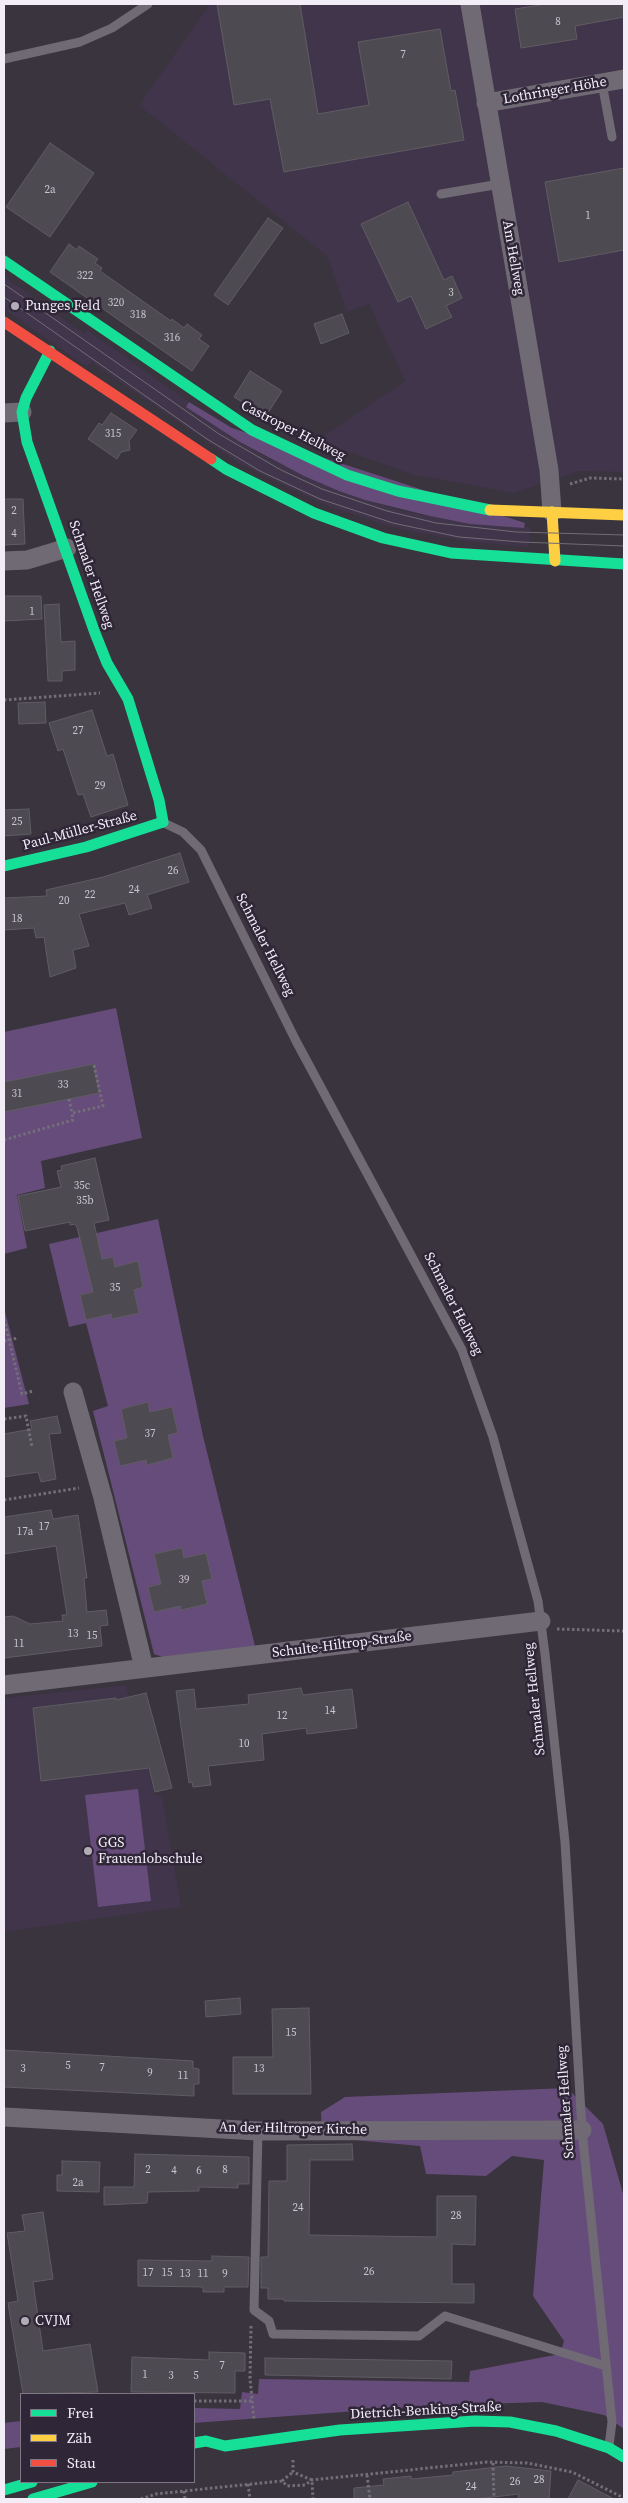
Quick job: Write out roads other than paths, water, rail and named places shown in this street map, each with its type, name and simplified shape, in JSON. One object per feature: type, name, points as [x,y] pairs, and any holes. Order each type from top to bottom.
[{"type":"main road","name":"Castroper Hellweg","points":[[4,261],[207,402],[252,430],[299,454],[347,475],[434,500],[474,508],[624,515]]},
{"type":"main road","points":[[4,322],[226,469],[314,512],[383,538],[415,546],[485,557],[624,564]]},
{"type":"main road","name":"Schmaler Hellweg","points":[[50,352],[26,398],[13,412],[27,442],[67,548],[95,633],[108,663],[119,681],[134,717],[159,800],[163,822]]},
{"type":"main road","points":[[552,512],[555,561]]},
{"type":"main road","name":"Paul-Müller-Straße","points":[[4,866],[86,847],[163,822]]},
{"type":"main road","name":"Dietrich-Benking-Straße","points":[[211,2453],[225,2446],[340,2430],[475,2421],[510,2422],[556,2431],[609,2448],[624,2457]]},
{"type":"main road","name":"Dietrich-Benking-Straße","points":[[195,2443],[206,2440],[225,2446]]},
{"type":"main road","points":[[4,2490],[10,2485],[25,2483]]},
{"type":"main road","points":[[33,2499],[89,2483]]},
{"type":"main road","points":[[10,2485],[21,2499]]},
{"type":"street","name":"Am Hellweg","points":[[470,4],[549,470],[552,512]]},
{"type":"street","name":"Lothringer Höhe","points":[[486,103],[624,79]]},
{"type":"street","points":[[4,562],[27,560],[67,548]]},
{"type":"street","points":[[73,1392],[103,1498],[144,1668]]},
{"type":"street","name":"Schulte-Hiltrop-Straße","points":[[4,1685],[541,1621]]},
{"type":"street","name":"An der Hiltroper Kirche","points":[[4,2117],[258,2131],[582,2130]]},
{"type":"lane","points":[[4,59],[80,42],[112,28],[148,4]]},
{"type":"lane","points":[[602,83],[612,137]]},
{"type":"lane","points":[[441,194],[500,184]]},
{"type":"lane","name":"Schmaler Hellweg","points":[[163,822],[183,832],[201,850],[296,1040],[462,1350],[493,1437],[538,1601],[565,1842],[582,2130],[612,2422],[609,2448]]},
{"type":"lane","points":[[258,2131],[254,2310],[269,2321],[274,2334],[419,2336],[445,2316],[606,2366]]},
{"type":"tram line","points":[[4,284],[219,434],[281,470],[322,489],[387,511],[436,523],[516,532],[624,535]]},
{"type":"tram line","points":[[4,297],[207,439],[260,471],[320,499],[393,523],[459,537],[521,542],[624,546]]},
{"type":"place","name":"Punges Feld","points":[[15,306]]},
{"type":"place","name":"GGS Frauenlobschule","points":[[88,1851]]},
{"type":"place","name":"CVJM","points":[[25,2321]]}]
